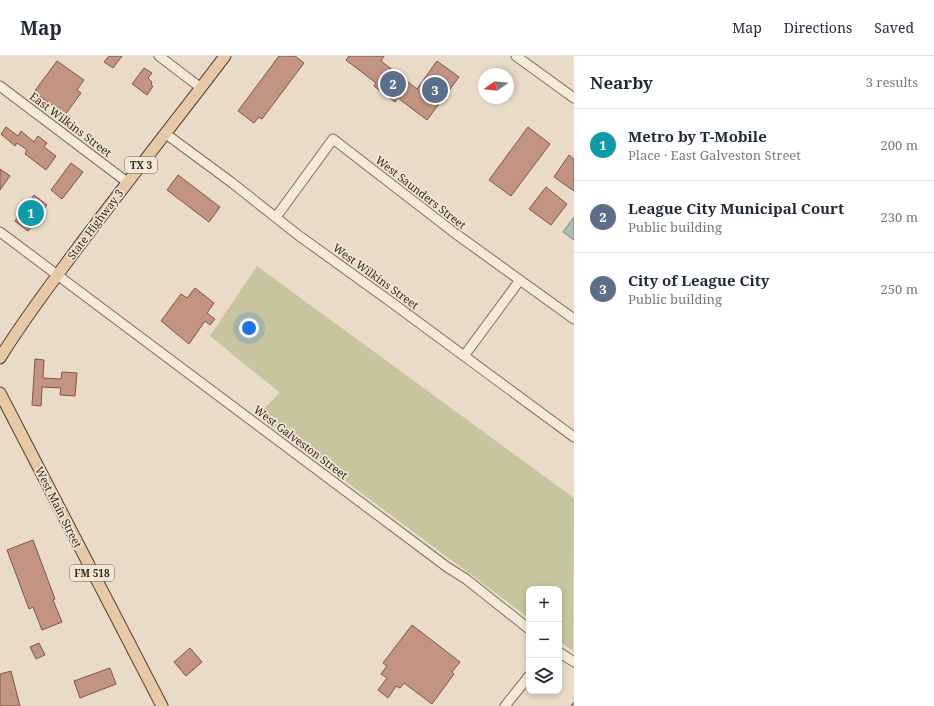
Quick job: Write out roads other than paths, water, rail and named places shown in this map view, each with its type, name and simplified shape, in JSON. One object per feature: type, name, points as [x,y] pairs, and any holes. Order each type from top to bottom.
[{"type":"main road","name":"State Highway 3","points":[[0,358],[58,275],[127,182],[166,134],[225,56]]},
{"type":"main road","name":"West Main Street","points":[[0,393],[162,706]]},
{"type":"street","points":[[159,56],[201,88]]},
{"type":"street","points":[[516,56],[574,98]]},
{"type":"street","name":"East Wilkins Street","points":[[0,86],[127,182]]},
{"type":"street","name":"West Wilkins Street","points":[[166,134],[276,216],[298,235],[574,437]]},
{"type":"street","name":"West Saunders Street","points":[[276,216],[333,139],[456,234],[574,318]]},
{"type":"street","name":"West Galveston Street","points":[[0,232],[447,567],[466,579],[526,627]]},
{"type":"street","points":[[464,356],[520,280]]},
{"type":"street","points":[[562,654],[574,662]]},
{"type":"street","points":[[505,706],[526,680]]},
{"type":"place","name":"League City Municipal Court","points":[[393,84]]},
{"type":"place","name":"City of League City","points":[[435,90]]},
{"type":"place","name":"Metro by T-Mobile","points":[[31,213]]}]
